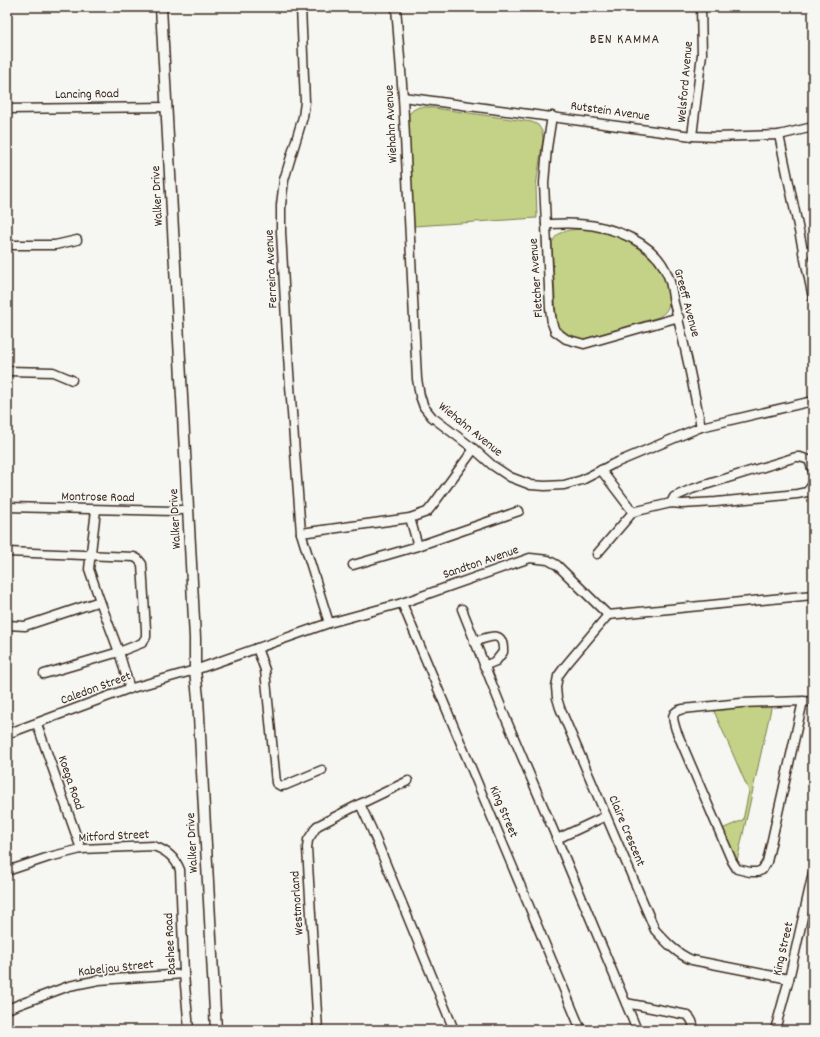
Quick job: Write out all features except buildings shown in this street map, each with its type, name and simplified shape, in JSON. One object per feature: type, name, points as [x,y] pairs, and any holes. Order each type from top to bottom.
[{"type":"street","name":"Walker Drive","points":[[161,7],[195,638],[195,670],[199,706],[216,1030]]},
{"type":"street","name":"Ferreira Avenue","points":[[301,7],[305,102],[303,117],[284,180],[281,205],[289,372],[301,533],[329,623]]},
{"type":"street","name":"Wiehahn Avenue","points":[[396,7],[403,97],[416,379],[424,407],[432,417],[474,449],[492,465],[510,477],[531,485],[564,485],[582,480],[601,470],[701,427],[813,401]]},
{"type":"street","name":"Welsford Avenue","points":[[692,136],[702,54],[700,7]]},
{"type":"street","name":"Rutstein Avenue","points":[[403,97],[692,136],[717,137],[779,135],[813,127]]},
{"type":"street","name":"Lancing Road","points":[[7,108],[167,107]]},
{"type":"street","name":"Fletcher Avenue","points":[[552,116],[544,183],[552,323],[555,331],[561,336],[572,341],[584,344],[679,317]]},
{"type":"street","points":[[779,135],[813,298]]},
{"type":"street","name":"Greeff Avenue","points":[[546,224],[579,224],[608,229],[637,241],[650,250],[660,261],[668,276],[679,317],[701,427]]},
{"type":"street","points":[[7,245],[55,245],[77,240]]},
{"type":"street","points":[[803,253],[813,249]]},
{"type":"street","points":[[7,371],[53,372],[72,380]]},
{"type":"street","points":[[301,533],[410,518],[426,512],[474,449]]},
{"type":"street","points":[[670,503],[674,497],[692,489],[796,457],[808,460],[813,471]]},
{"type":"street","points":[[601,470],[633,512]]},
{"type":"street","points":[[597,554],[633,512],[670,503],[682,504],[716,502],[798,494],[807,492],[813,484]]},
{"type":"street","name":"Montrose Road","points":[[7,507],[173,511],[188,509]]},
{"type":"street","points":[[96,510],[89,569],[119,652],[130,689]]},
{"type":"street","points":[[353,565],[418,546],[519,511]]},
{"type":"street","points":[[410,518],[418,546]]},
{"type":"street","points":[[7,552],[134,557],[138,559],[142,567],[146,637],[142,644],[44,674]]},
{"type":"street","name":"Sandton Avenue","points":[[195,670],[329,623],[402,603],[530,558],[548,560],[557,565],[608,615]]},
{"type":"street","points":[[608,615],[813,595]]},
{"type":"street","points":[[7,625],[25,626],[100,601]]},
{"type":"street","name":"King Street","points":[[402,603],[581,1030]]},
{"type":"street","points":[[462,609],[474,642],[637,1030]]},
{"type":"street","name":"Claire Crescent","points":[[608,615],[566,664],[558,676],[556,687],[557,698],[655,930],[684,957],[692,960],[789,980]]},
{"type":"street","points":[[474,642],[492,636],[501,640],[503,652],[496,661],[484,666]]},
{"type":"street","points":[[257,648],[265,670],[276,783],[281,786],[286,785],[322,770]]},
{"type":"street","name":"Caledon Street","points":[[7,734],[130,689],[195,670]]},
{"type":"street","points":[[803,701],[767,862],[762,870],[757,872],[744,872],[737,869],[732,861],[679,737],[672,717],[676,711],[683,709],[741,703],[803,701],[813,702]]},
{"type":"street","name":"Koega Road","points":[[37,724],[81,850]]},
{"type":"street","name":"Westmorland","points":[[318,1030],[307,848],[308,840],[317,826],[408,781]]},
{"type":"street","points":[[360,804],[454,1030]]},
{"type":"street","points":[[557,839],[606,816]]},
{"type":"street","name":"Mitford Street","points":[[7,872],[49,857],[81,850],[153,846],[164,850],[174,859]]},
{"type":"street","name":"Bashee Road","points":[[174,859],[180,870],[184,974],[189,1030]]},
{"type":"street","name":"King Street","points":[[775,1030],[789,980],[813,873]]},
{"type":"street","name":"Kabeljou Street","points":[[7,1009],[69,986],[100,980],[184,974]]},
{"type":"street","points":[[626,1003],[687,1015],[691,1018],[693,1030]]},
{"type":"green space","points":[[419,107],[532,122],[538,125],[542,131],[543,139],[536,186],[537,218],[414,226],[407,116]]},
{"type":"green space","points":[[587,229],[597,230],[618,237],[638,247],[655,262],[664,275],[669,298],[667,310],[662,315],[584,339],[573,337],[562,329],[556,315],[552,243],[562,232]]},
{"type":"green space","points":[[772,704],[737,861],[722,829],[743,820],[749,791],[714,711],[717,709]]},
{"type":"district","name":"BEN KAMMA","points":[[625,40]]}]
